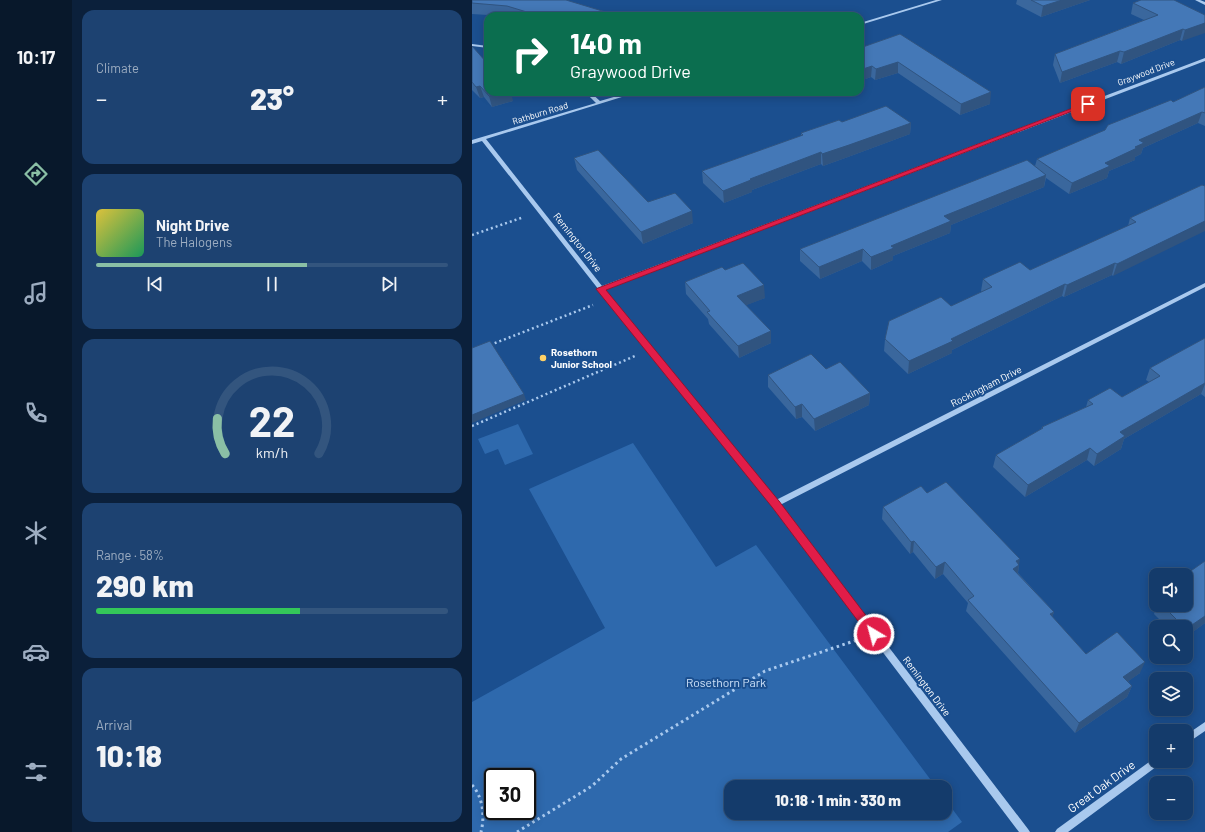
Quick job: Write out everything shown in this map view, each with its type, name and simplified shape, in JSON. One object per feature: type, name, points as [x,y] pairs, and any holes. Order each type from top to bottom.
[{"type":"street","points":[[864,23],[940,0]]},
{"type":"street","points":[[1197,0],[1205,4]]},
{"type":"street","points":[[472,45],[484,46]]},
{"type":"street","name":"Graywood Drive","points":[[600,289],[1205,59]]},
{"type":"street","points":[[591,96],[599,103]]},
{"type":"street","name":"Rathburn Road","points":[[472,142],[623,96]]},
{"type":"street","name":"Remington Drive","points":[[483,139],[600,289],[775,504],[1025,832]]},
{"type":"street","name":"Rockingham Drive","points":[[775,504],[1205,285]]},
{"type":"street","points":[[1193,735],[1205,726]]},
{"type":"street","name":"Great Oak Drive","points":[[1060,832],[1149,767]]},
{"type":"path","points":[[472,235],[539,211]]},
{"type":"path","points":[[486,346],[609,299]]},
{"type":"path","points":[[472,426],[650,350]]},
{"type":"path","points":[[517,832],[592,786],[621,758],[765,671],[814,656],[874,634]]},
{"type":"path","points":[[472,784],[475,787],[481,803],[483,825],[481,832]]},
{"type":"green space","points":[[518,424],[533,454],[505,465],[498,449],[485,454],[478,439]]},
{"type":"green space","name":"Rosethorn Park","points":[[633,443],[716,567],[756,545],[931,780],[724,780],[724,820],[952,820],[952,808],[962,822],[948,832],[472,832],[472,702],[605,628],[529,489]]},
{"type":"building","points":[[472,0],[566,0],[606,12],[527,12],[507,6],[472,3]]},
{"type":"building","points":[[1031,0],[1062,0],[1043,6]]},
{"type":"building","points":[[1141,0],[1174,0],[1205,15],[1205,23],[1185,30],[1183,29],[1124,52],[1120,51],[1062,72],[1055,54],[1158,15],[1133,3]]},
{"type":"building","points":[[900,34],[991,92],[961,104],[898,62],[876,69],[872,66],[864,69],[864,47]]},
{"type":"building","points":[[472,46],[484,60],[484,90],[480,86],[476,87],[472,82]]},
{"type":"building","points":[[1205,87],[1205,113],[1202,112],[1139,140],[1144,143],[1135,147],[1137,148],[1105,163],[1110,166],[1072,183],[1037,159],[1105,130],[1108,125],[1171,100],[1173,102]]},
{"type":"building","points":[[886,106],[911,123],[822,154],[821,152],[723,191],[702,171],[803,135],[801,133],[839,120],[842,122]]},
{"type":"building","points":[[598,150],[648,202],[675,193],[692,211],[641,232],[574,158]]},
{"type":"building","points":[[1027,160],[1046,175],[944,216],[951,221],[891,246],[894,248],[871,257],[863,249],[819,267],[800,249]]},
{"type":"building","points":[[1202,185],[1205,186],[1205,221],[1117,264],[1115,263],[1067,285],[1065,284],[951,339],[953,341],[909,361],[885,339],[889,321],[941,297],[951,306],[992,287],[983,279],[1020,262],[1030,270],[1136,222],[1130,218]]},
{"type":"building","points":[[743,263],[764,285],[737,296],[771,331],[738,346],[707,312],[710,311],[685,282],[722,267],[725,270]]},
{"type":"building","points":[[1205,338],[1205,383],[1120,432],[1125,436],[1097,454],[1090,448],[1028,485],[996,455],[1043,428],[1042,427],[1093,404],[1088,400],[1110,388],[1122,397],[1160,376],[1150,368]]},
{"type":"building","points":[[490,341],[524,394],[472,415],[472,348]]},
{"type":"building","points":[[811,354],[826,369],[840,362],[870,393],[814,419],[802,404],[795,407],[768,375]]},
{"type":"building","points":[[946,482],[1020,559],[1016,561],[1019,565],[1013,569],[1054,612],[1050,614],[1086,654],[1117,632],[1145,662],[1123,677],[1132,686],[1079,723],[968,600],[974,596],[945,562],[936,567],[914,541],[911,542],[883,507],[921,486],[927,493]]},
{"type":"building","points":[[1205,561],[1205,616],[1193,624],[1193,620],[1177,620],[1169,612],[1193,612],[1193,569]]},
{"type":"place","name":"Rosethorn Junior School","points":[[543,358]]},
{"type":"route","points":[[874,634],[775,504],[600,289],[1088,104]]}]
